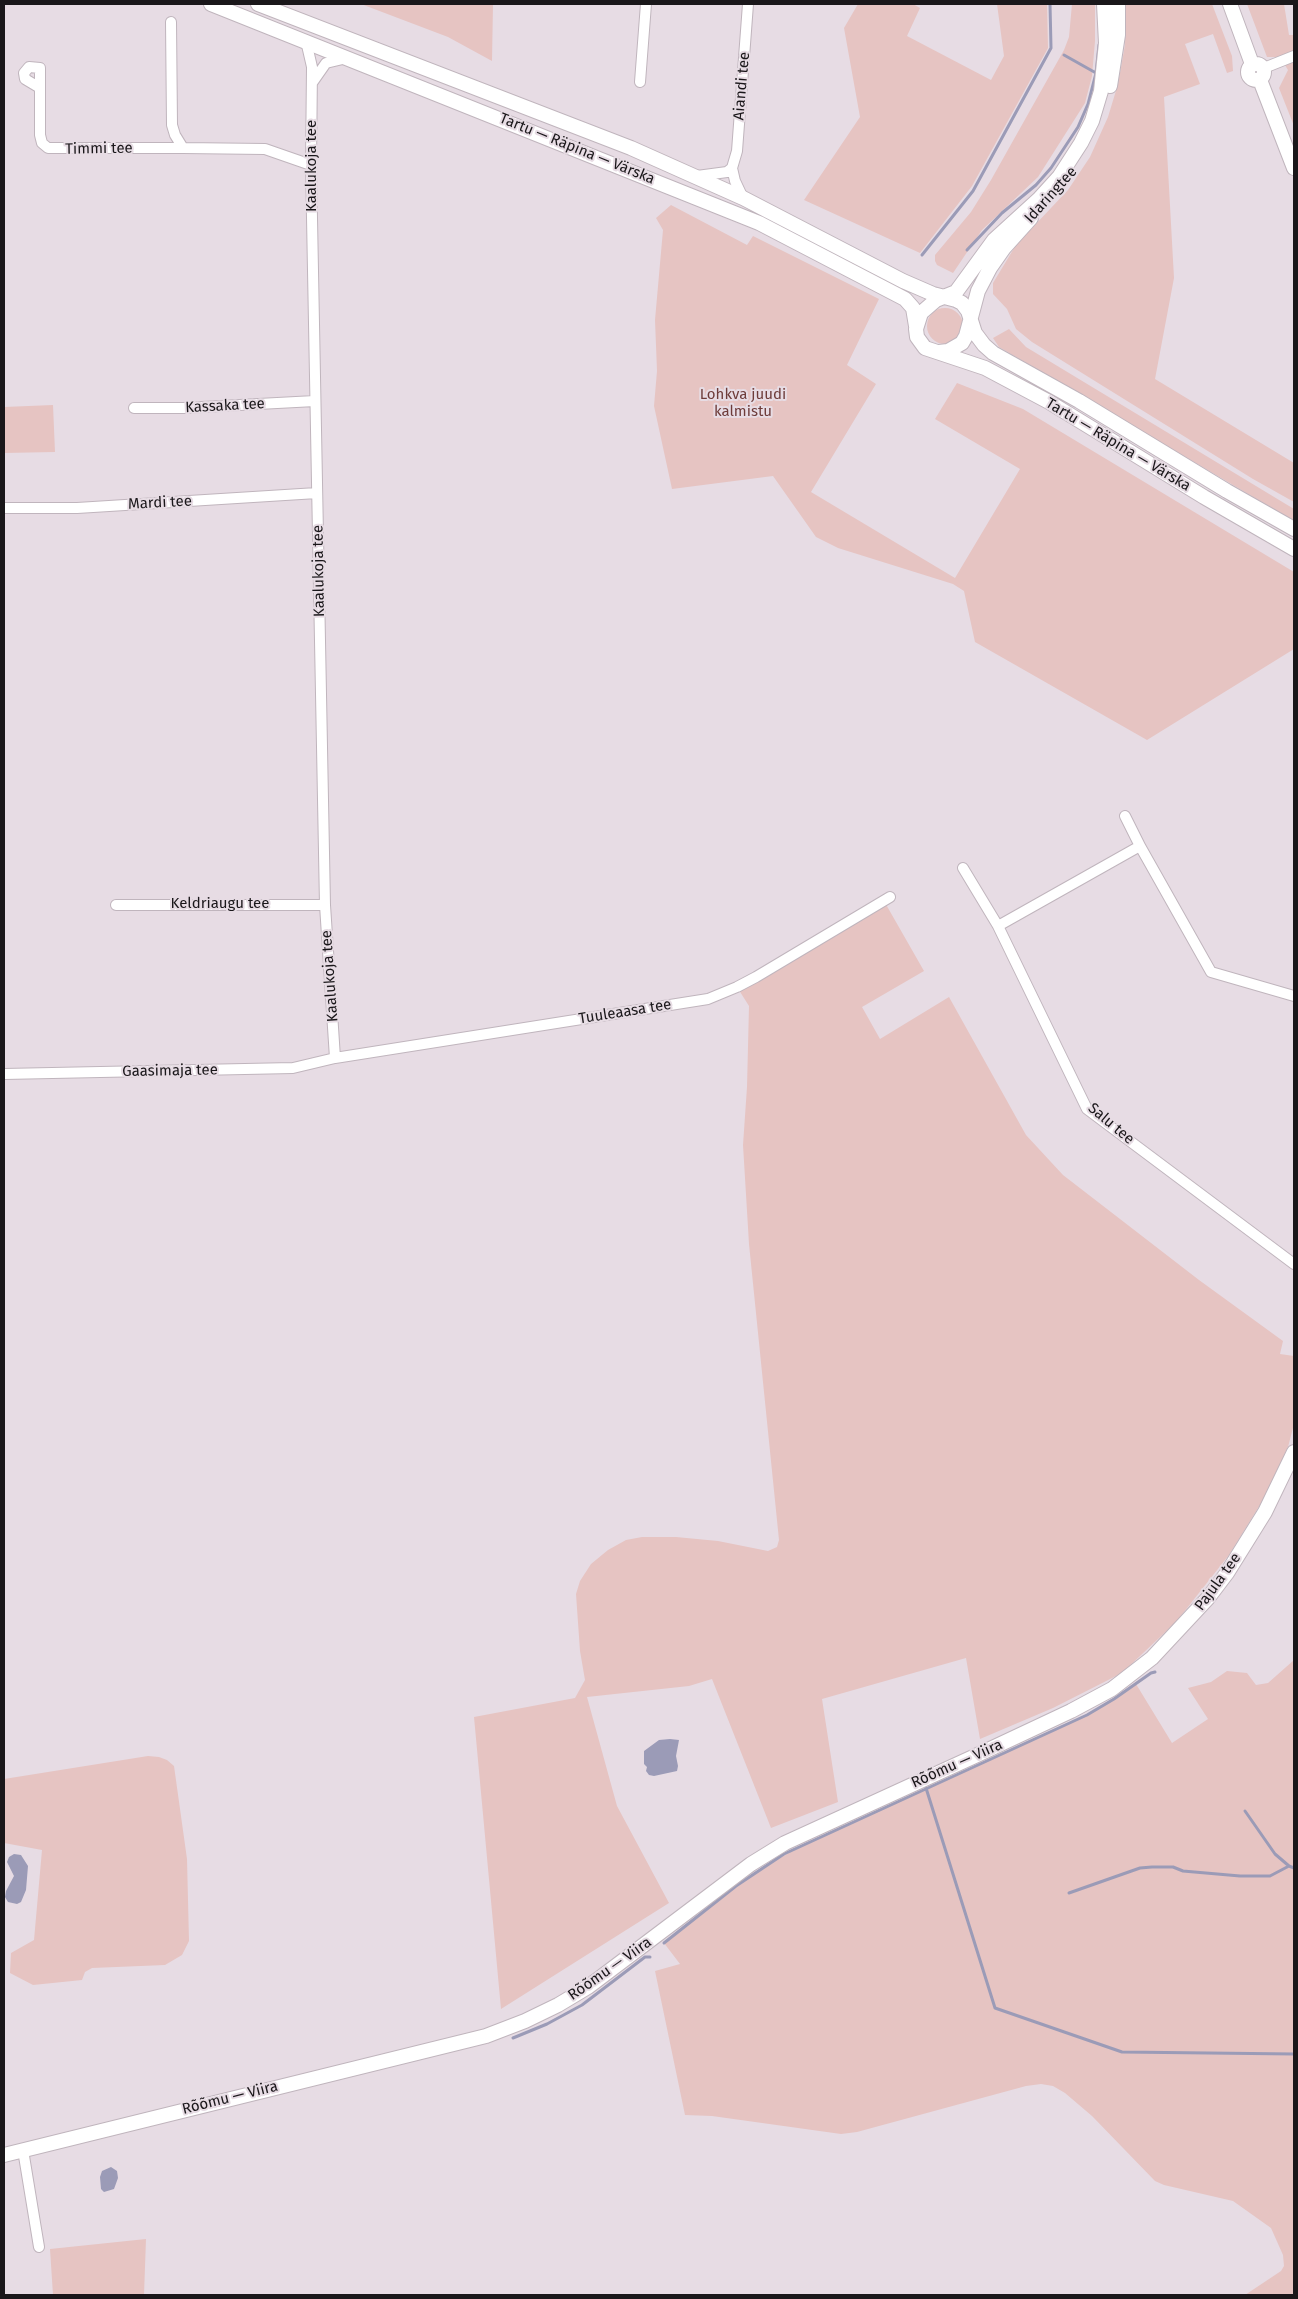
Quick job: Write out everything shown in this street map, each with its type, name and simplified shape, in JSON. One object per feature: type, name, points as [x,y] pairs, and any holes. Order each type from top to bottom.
[{"type":"main road","name":"Tartu — Räpina — Värska","points":[[211,4],[759,223],[905,299],[913,308],[916,329]]},
{"type":"main road","name":"Tartu — Räpina — Värska","points":[[258,4],[630,148],[743,198],[903,281],[947,298]]},
{"type":"main road","name":"Idaringtee","points":[[947,298],[965,282],[980,257],[994,240],[1039,199],[1059,177],[1081,143],[1092,121],[1101,91],[1106,43],[1104,4]]},
{"type":"main road","name":"Idaringtee","points":[[970,318],[978,290],[990,268],[1021,227],[1042,208],[1068,179],[1097,130],[1113,75],[1118,36],[1118,4]]},
{"type":"main road","points":[[1230,4],[1258,71],[1294,168]]},
{"type":"main road","points":[[947,298],[962,303],[968,311],[970,318],[966,336],[962,343],[948,351],[936,353],[922,345],[917,337],[916,329],[921,313],[936,300],[947,298]]},
{"type":"main road","name":"Tartu — Räpina — Värska","points":[[970,318],[975,333],[993,353],[1079,401],[1226,491],[1294,529]]},
{"type":"main road","name":"Tartu — Räpina — Värska","points":[[936,353],[971,362],[1008,380],[1294,549]]},
{"type":"main road","name":"Pajula tee","points":[[1112,1689],[1152,1658],[1208,1598],[1227,1573],[1265,1512],[1294,1452]]},
{"type":"main road","name":"Rõõmu — Viira","points":[[4,2155],[486,2036],[525,2021],[588,1987],[751,1864],[785,1843],[991,1749],[1112,1689]]},
{"type":"street","points":[[640,82],[646,4]]},
{"type":"street","name":"Aiandi tee","points":[[732,168],[737,150],[748,4]]},
{"type":"street","points":[[171,22],[172,125],[175,135],[183,148]]},
{"type":"street","name":"Kaalukoja tee","points":[[306,41],[311,60],[312,84],[310,164],[325,905],[335,1058]]},
{"type":"street","points":[[1258,71],[1294,56]]},
{"type":"street","points":[[312,84],[326,63],[348,58]]},
{"type":"street","name":"Timmi tee","points":[[40,88],[40,135],[42,143],[48,148],[265,149],[310,164]]},
{"type":"street","points":[[695,176],[727,172],[732,168],[735,181],[743,198]]},
{"type":"street","name":"Kassaka tee","points":[[134,408],[183,408],[315,401]]},
{"type":"street","name":"Mardi tee","points":[[4,508],[77,508],[317,493]]},
{"type":"street","points":[[1125,816],[1211,972],[1294,996]]},
{"type":"street","points":[[998,926],[1140,846]]},
{"type":"street","name":"Salu tee","points":[[963,868],[998,926],[1088,1109],[1294,1264]]},
{"type":"street","name":"Tuuleaasa tee","points":[[335,1058],[708,999],[750,980],[890,897]]},
{"type":"street","name":"Keldriaugu tee","points":[[116,905],[325,905]]},
{"type":"street","name":"Gaasimaja tee","points":[[4,1074],[293,1068],[335,1058]]},
{"type":"street","points":[[23,2150],[39,2247]]},
{"type":"green space","points":[[361,4],[493,4],[492,61],[448,37]]},
{"type":"green space","points":[[858,4],[913,4],[920,8],[907,36],[991,80],[1004,56],[997,4],[1047,4],[1048,48],[972,186],[920,253],[804,200],[860,117],[844,28]]},
{"type":"green space","points":[[1072,4],[1095,4],[1095,41],[1092,76],[1085,103],[1038,177],[982,230],[953,273],[937,265],[935,255],[971,212],[1064,50],[1069,37]]},
{"type":"green space","points":[[1126,4],[1212,4],[1232,56],[1233,71],[1227,73],[1213,34],[1185,44],[1200,84],[1164,97],[1174,278],[1155,379],[1294,463],[1294,502],[1253,479],[1032,342],[1016,329],[1007,309],[993,294],[993,283],[1016,245],[1068,190],[1090,157],[1108,117],[1118,84],[1125,45]]},
{"type":"green space","points":[[1247,4],[1284,4],[1289,35],[1294,35],[1294,126],[1279,88],[1288,70],[1280,57],[1267,57]]},
{"type":"green space","name":"Lohkva juudi kalmistu","points":[[671,205],[747,245],[753,236],[879,299],[847,365],[876,384],[811,492],[955,578],[1020,469],[935,419],[957,383],[1023,409],[1294,572],[1294,649],[1147,740],[975,642],[964,591],[953,584],[838,548],[816,537],[773,476],[672,489],[654,406],[657,371],[655,320],[663,230],[656,218]]},
{"type":"green space","points":[[945,308],[958,313],[963,326],[958,339],[945,344],[932,339],[927,326],[932,313]]},
{"type":"green space","points":[[1009,329],[1026,347],[1294,509],[1294,521],[999,347],[993,338]]},
{"type":"green space","points":[[53,405],[55,452],[4,453],[4,407]]},
{"type":"green space","points":[[884,901],[924,971],[862,1007],[880,1039],[949,997],[1026,1135],[1063,1175],[1199,1280],[1283,1341],[1280,1354],[1294,1356],[1294,1424],[1288,1447],[1263,1500],[1229,1555],[1176,1622],[1122,1673],[1053,1708],[980,1739],[966,1658],[822,1699],[838,1802],[771,1828],[712,1679],[689,1686],[587,1697],[617,1806],[669,1903],[501,2009],[474,1717],[575,1698],[585,1680],[580,1651],[576,1594],[580,1581],[591,1564],[608,1550],[626,1540],[642,1537],[676,1537],[718,1541],[768,1551],[777,1547],[779,1540],[749,1244],[743,1145],[749,1006],[737,987]]},
{"type":"green space","points":[[1294,1660],[1294,2295],[1245,2295],[1281,2271],[1284,2266],[1283,2255],[1271,2228],[1233,2201],[1164,2185],[1155,2181],[1092,2116],[1065,2093],[1053,2086],[1041,2084],[1026,2086],[857,2132],[841,2134],[712,2116],[685,2115],[655,1971],[680,1964],[664,1943],[736,1886],[757,1871],[803,1845],[1087,1715],[1136,1684],[1172,1743],[1208,1719],[1188,1688],[1211,1682],[1227,1671],[1247,1673],[1256,1685],[1268,1683]]},
{"type":"green space","points":[[148,1756],[167,1760],[174,1766],[187,1859],[189,1941],[182,1955],[165,1965],[92,1968],[85,1972],[82,1980],[33,1985],[10,1973],[11,1953],[34,1940],[42,1850],[4,1843],[4,1779]]},
{"type":"green space","points":[[146,2239],[144,2295],[53,2295],[50,2249]]},
{"type":"water","points":[[659,1740],[679,1740],[676,1756],[677,1771],[654,1776],[649,1775],[644,1764],[644,1751]]},
{"type":"water","points":[[14,1854],[21,1855],[28,1866],[26,1890],[21,1902],[17,1904],[8,1902],[5,1897],[14,1876],[7,1862],[9,1857]]},
{"type":"water","points":[[111,2167],[117,2171],[118,2178],[114,2189],[104,2192],[101,2189],[100,2177],[102,2171]]},
{"type":"waterway","points":[[922,255],[973,191],[1051,48],[1050,4]]},
{"type":"waterway","points":[[1096,73],[1099,45]]},
{"type":"waterway","points":[[967,250],[1002,213],[1036,185],[1051,168],[1078,127],[1088,104],[1096,73],[1064,55]]},
{"type":"waterway","points":[[664,1943],[736,1886],[784,1854],[1087,1715],[1155,1672]]},
{"type":"waterway","points":[[926,1788],[995,2008],[1122,2052],[1294,2054]]},
{"type":"waterway","points":[[1245,1811],[1275,1854],[1289,1866]]},
{"type":"waterway","points":[[1069,1893],[1140,1868],[1173,1867],[1183,1871],[1240,1876],[1270,1876],[1289,1866],[1294,1868]]},
{"type":"waterway","points":[[513,2038],[547,2024],[582,2005],[645,1957],[650,1957]]}]
